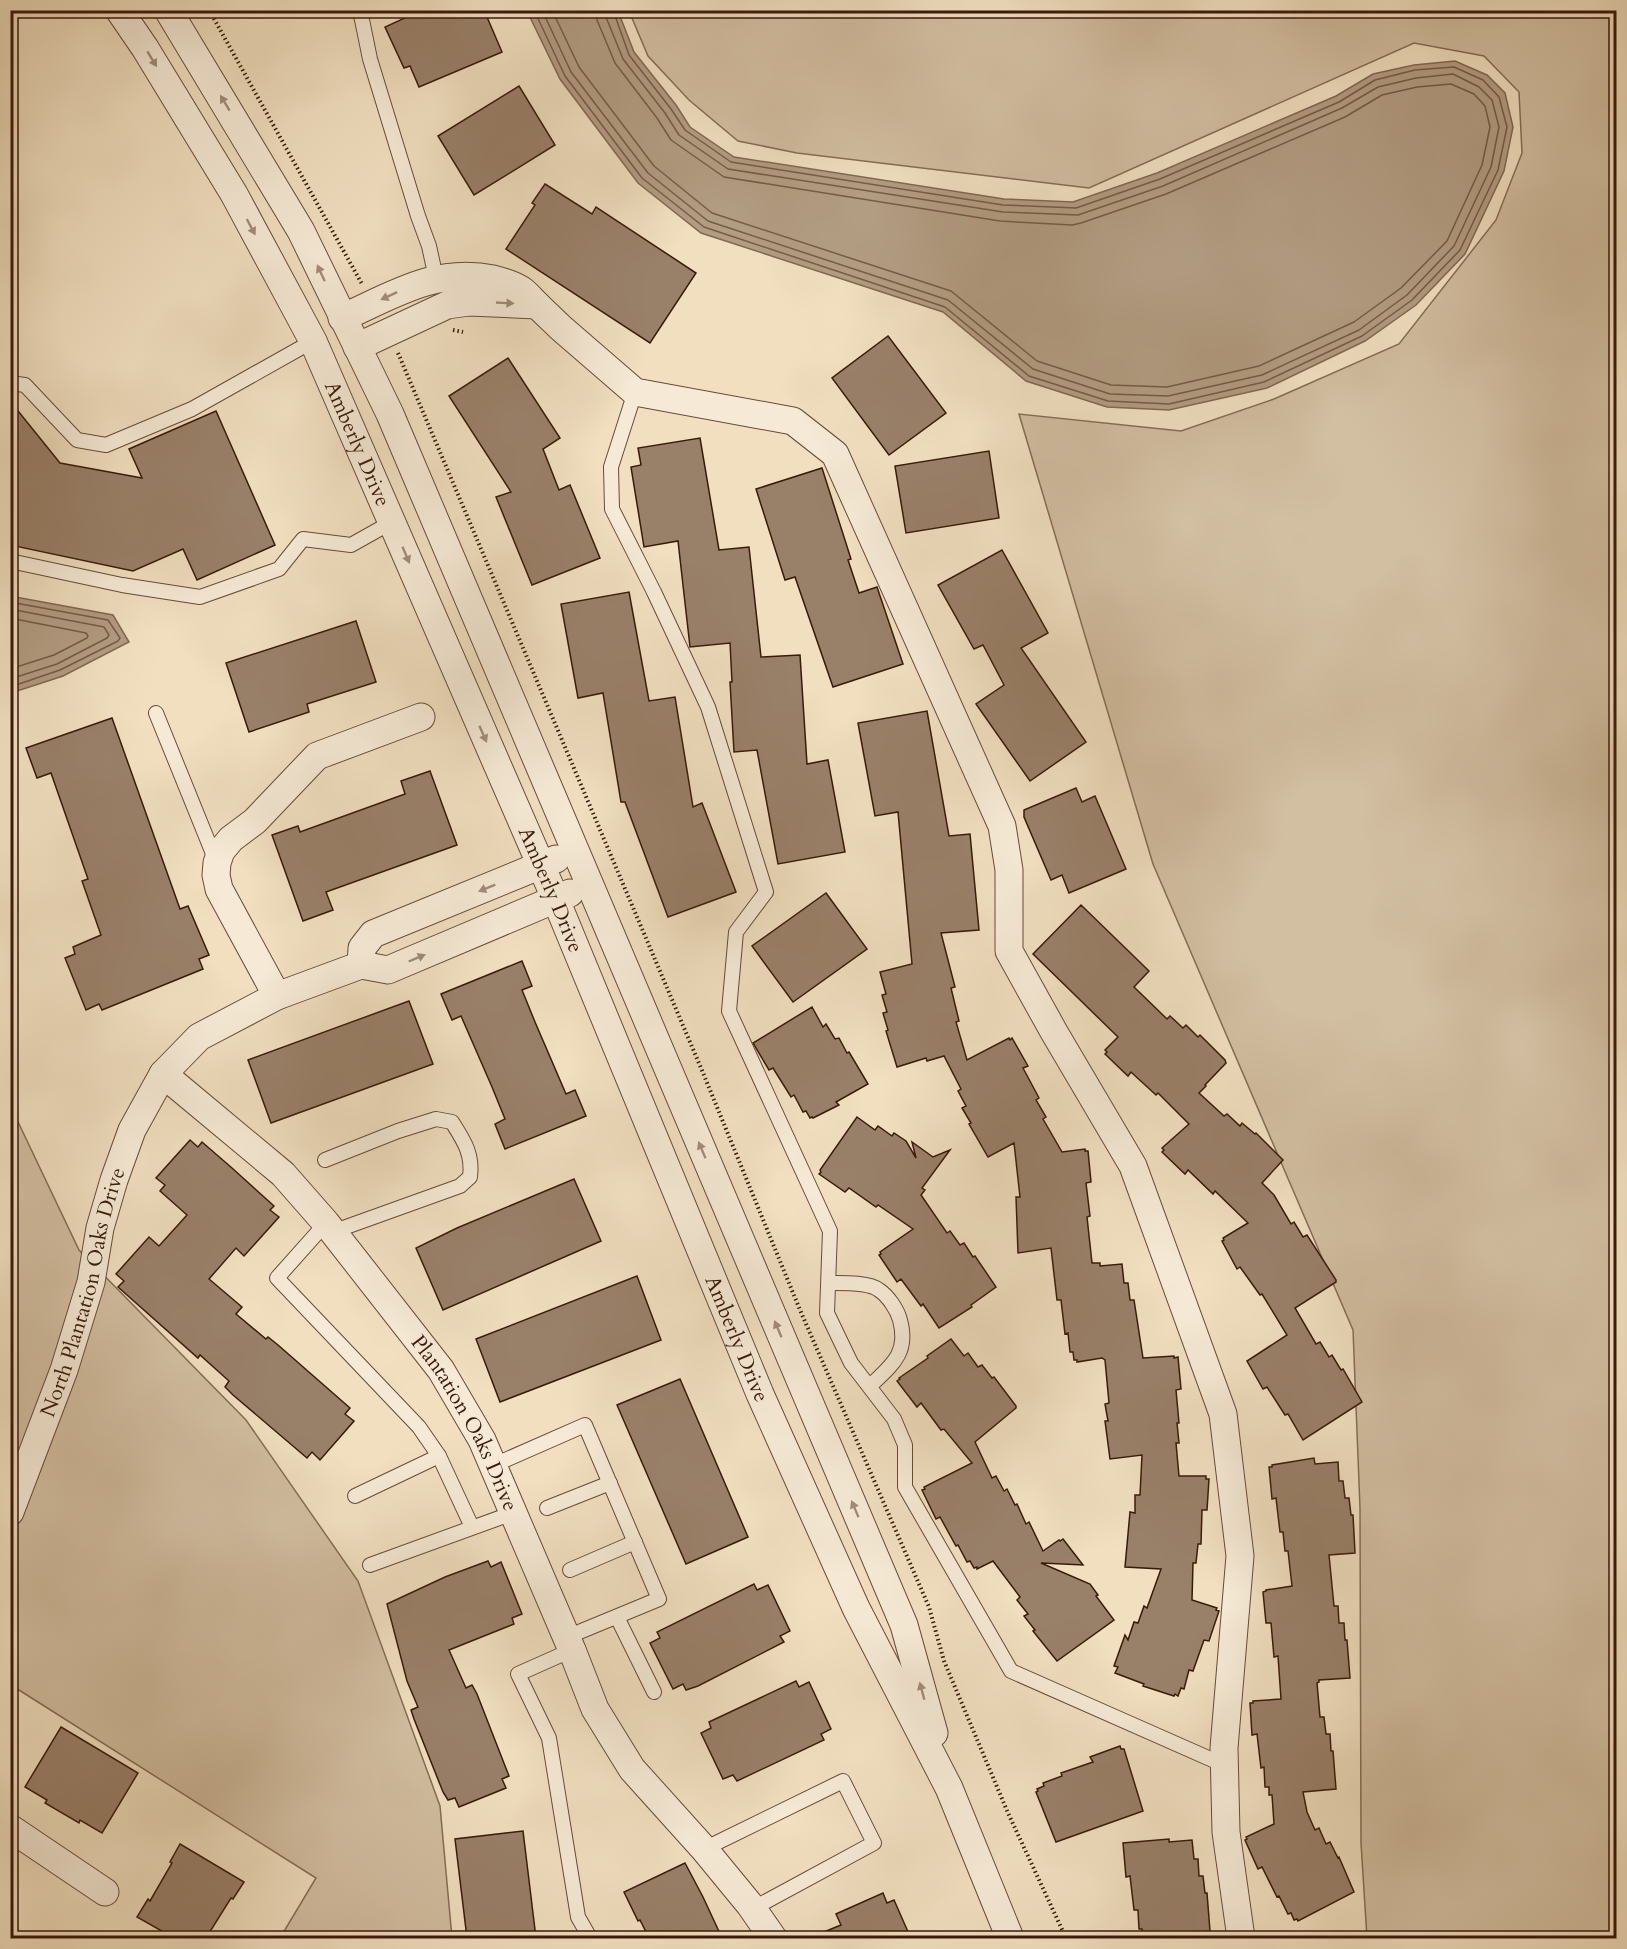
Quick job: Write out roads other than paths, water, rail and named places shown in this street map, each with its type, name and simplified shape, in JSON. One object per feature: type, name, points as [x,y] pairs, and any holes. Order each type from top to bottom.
[{"type":"street","name":"Amberly Drive","points":[[119,10],[145,48],[234,194],[313,341],[556,900],[760,1394],[856,1608],[949,1788],[1010,1938]]},
{"type":"street","name":"Amberly Drive","points":[[168,10],[301,231],[390,414],[904,1625],[949,1788]]},
{"type":"street","points":[[349,330],[415,284],[436,278],[470,276],[506,282],[522,290],[561,328],[635,392],[793,421],[835,453],[1002,825],[1009,870],[1009,951],[1133,1166],[1222,1414],[1240,1556],[1224,1765],[1226,1832],[1241,1938]]},
{"type":"street","points":[[436,278],[446,317]]},
{"type":"street","points":[[313,341],[349,330],[446,317],[469,302],[537,305]]},
{"type":"street","points":[[277,996],[219,889],[216,875],[221,851],[231,839],[255,821],[317,756],[421,717]]},
{"type":"street","points":[[361,965],[362,948],[373,934],[576,851]]},
{"type":"street","points":[[163,1074],[199,1038],[277,996],[361,965],[388,970],[590,884]]},
{"type":"street","name":"Plantation Oaks Drive","points":[[163,1074],[284,1174],[329,1227],[441,1370],[494,1465],[595,1709],[632,1769],[704,1849],[773,1938]]},
{"type":"street","name":"North Plantation Oaks Drive","points":[[10,1512],[64,1370],[91,1282],[100,1228],[125,1150],[132,1130],[163,1074]]},
{"type":"street","points":[[10,1828],[105,1892]]},
{"type":"lane","points":[[360,10],[370,59],[429,246],[436,278]]},
{"type":"lane","points":[[10,383],[25,385],[77,440],[106,445],[192,409],[313,341]]},
{"type":"lane","points":[[635,392],[611,467],[612,509],[708,707],[766,892],[736,932],[729,1011],[830,1231],[827,1313],[851,1363],[894,1419],[905,1444],[905,1487],[1011,1671],[1224,1765]]},
{"type":"lane","points":[[10,561],[122,585],[200,597],[279,569],[303,539],[351,545],[392,522]]},
{"type":"lane","points":[[156,713],[217,863]]},
{"type":"lane","points":[[324,1160],[436,1119],[452,1122],[466,1145],[472,1163],[470,1177],[460,1186],[329,1227],[277,1278],[419,1426],[439,1456],[472,1527]]},
{"type":"lane","points":[[829,1283],[856,1284],[878,1289],[897,1311],[903,1334],[902,1347],[890,1367],[870,1386]]},
{"type":"lane","points":[[494,1465],[585,1425],[659,1599],[617,1617],[518,1674],[549,1738],[578,1917],[590,1938]]},
{"type":"lane","points":[[355,1496],[439,1456]]},
{"type":"lane","points":[[547,1508],[610,1483]]},
{"type":"lane","points":[[370,1565],[513,1512]]},
{"type":"lane","points":[[570,1570],[635,1542]]},
{"type":"lane","points":[[617,1617],[654,1692]]},
{"type":"lane","points":[[704,1849],[843,1781],[874,1843],[752,1909]]},
{"type":"water","points":[[527,11],[618,11],[634,52],[676,105],[690,127],[734,157],[1004,199],[1073,202],[1157,173],[1336,96],[1373,74],[1414,65],[1455,61],[1487,75],[1505,93],[1513,127],[1504,171],[1465,254],[1416,305],[1365,341],[1267,388],[1169,410],[1107,407],[1026,381],[943,312],[701,233],[638,183],[560,79]]},
{"type":"water","points":[[10,596],[113,615],[129,642],[63,676],[11,693]]}]
